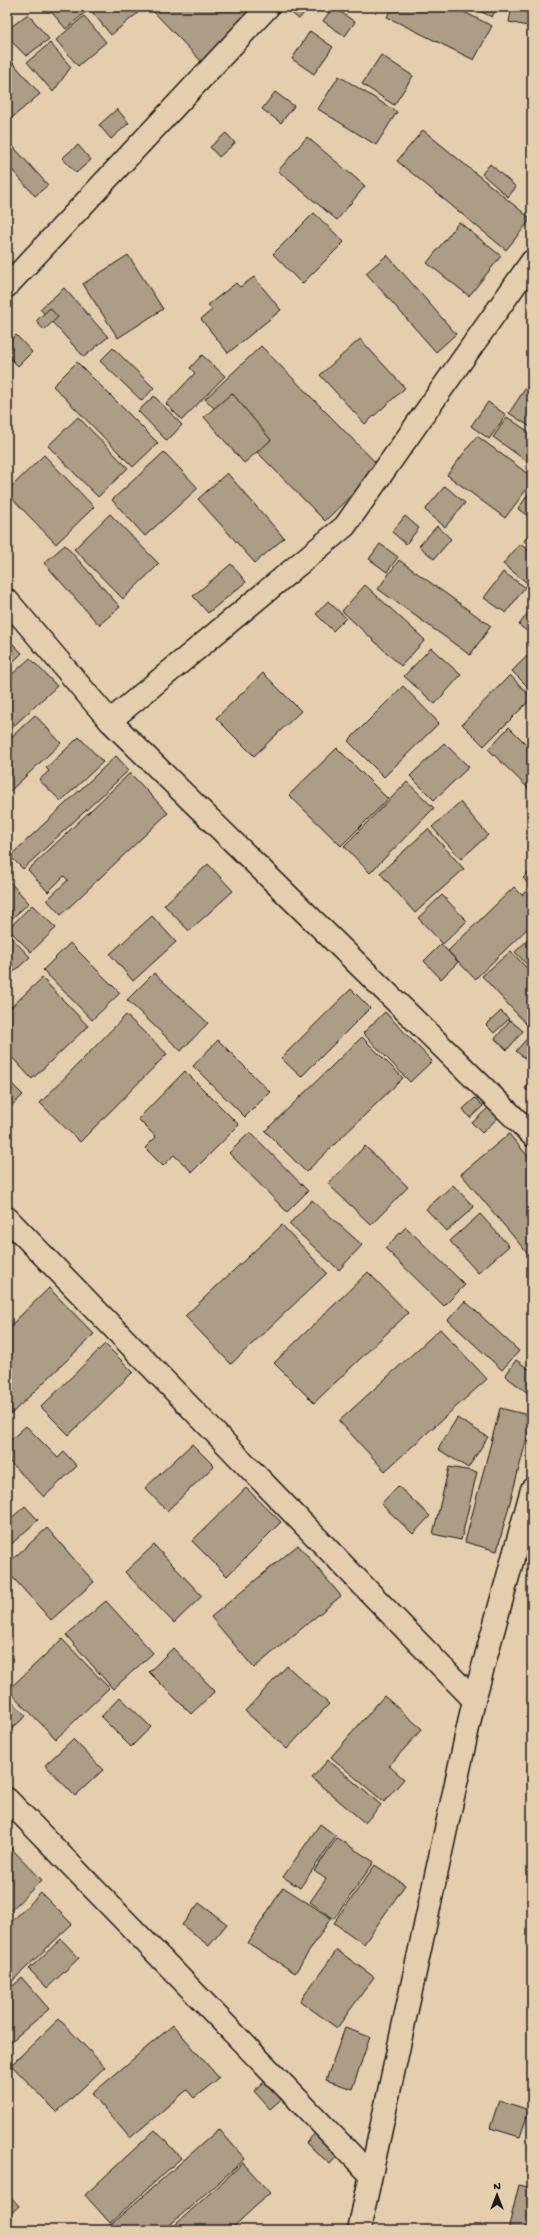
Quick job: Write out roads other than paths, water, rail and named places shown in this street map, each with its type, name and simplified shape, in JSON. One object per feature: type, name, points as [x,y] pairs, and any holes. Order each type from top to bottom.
[{"type":"street","points":[[7,286],[268,7]]},
{"type":"street","points":[[110,721],[345,526],[532,261]]},
{"type":"street","points":[[7,600],[110,721],[532,1135]]},
{"type":"street","points":[[7,1218],[474,1700]]},
{"type":"street","points":[[360,2230],[370,2174],[474,1700],[532,1489]]},
{"type":"street","points":[[7,1799],[370,2174]]}]
